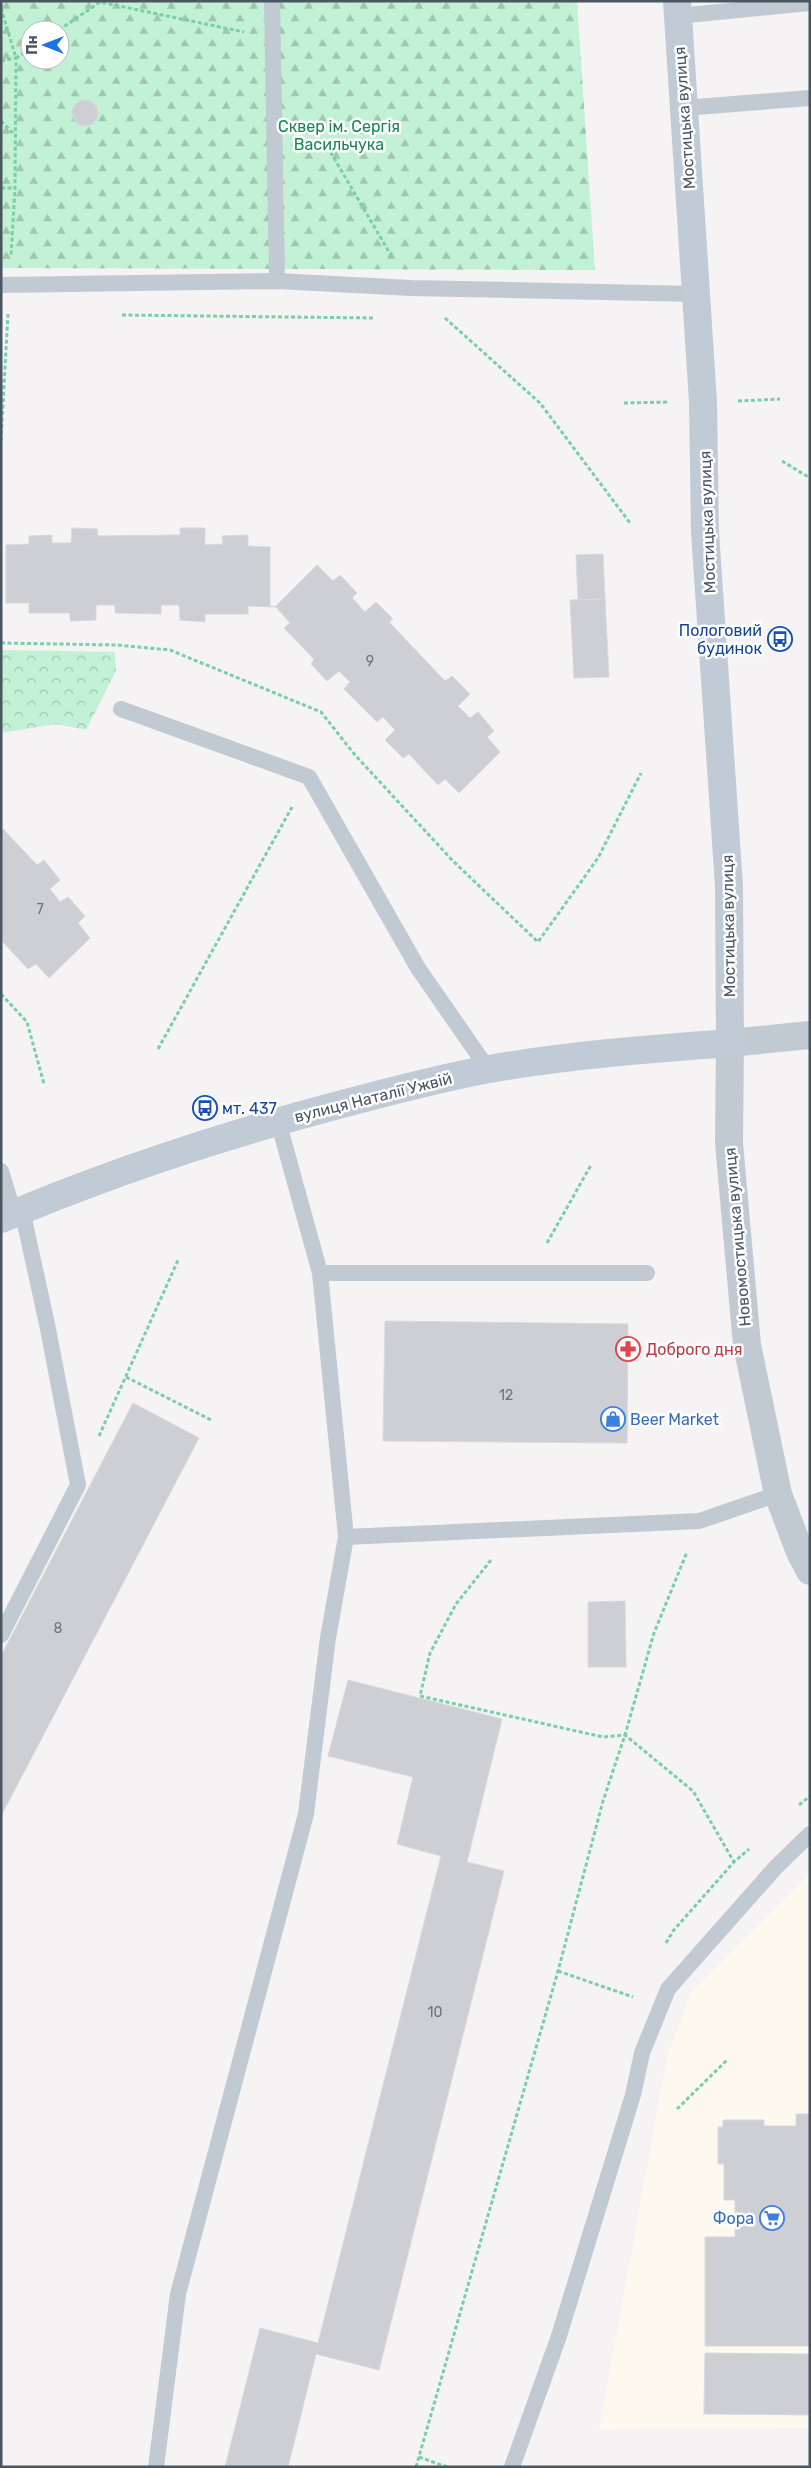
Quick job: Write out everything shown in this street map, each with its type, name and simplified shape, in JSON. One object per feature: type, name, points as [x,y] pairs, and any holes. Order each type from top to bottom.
[{"type":"street","name":"Мостицька вулиця","points":[[678,9],[703,402],[705,532],[729,886],[730,1043]]},
{"type":"street","points":[[730,1043],[810,1035]]},
{"type":"street","name":"вулиця Наталії Ужвій","points":[[12,1214],[118,1173],[278,1121],[377,1094],[488,1069],[633,1050],[730,1043]]},
{"type":"street","name":"Новомостицька вулиця","points":[[730,1043],[729,1144],[747,1345],[778,1494],[800,1552],[810,1571]]},
{"type":"lane","points":[[272,1],[277,281]]},
{"type":"lane","points":[[678,9],[810,3]]},
{"type":"lane","points":[[683,108],[810,98]]},
{"type":"lane","points":[[5,285],[277,281],[411,288],[696,294]]},
{"type":"lane","points":[[120,709],[309,777],[418,968],[488,1069]]},
{"type":"lane","points":[[156,2467],[178,2294],[306,1814],[328,1638],[346,1537],[320,1273],[278,1121]]},
{"type":"lane","points":[[1,1171],[12,1214],[47,1324],[78,1485],[1,1634]]},
{"type":"lane","points":[[320,1273],[647,1273]]},
{"type":"lane","points":[[346,1537],[700,1521],[778,1494]]},
{"type":"lane","points":[[512,2467],[559,2336],[633,2095],[642,2053],[668,1988],[776,1867],[810,1834]]},
{"type":"path","points":[[70,22],[99,2],[191,20],[272,39]]},
{"type":"path","points":[[1,8],[16,58],[15,188],[5,285],[8,314],[1,441]]},
{"type":"path","points":[[1,61],[20,55]]},
{"type":"path","points":[[1,121],[15,135]]},
{"type":"path","points":[[324,141],[411,288],[540,403],[630,523]]},
{"type":"path","points":[[1,188],[15,188]]},
{"type":"path","points":[[1,314],[18,314]]},
{"type":"path","points":[[118,315],[376,318]]},
{"type":"path","points":[[436,319],[455,319]]},
{"type":"path","points":[[782,461],[810,478]]},
{"type":"path","points":[[1,644],[117,646],[170,650],[321,712],[355,755],[453,861],[538,942],[598,858],[641,773]]},
{"type":"path","points":[[158,1049],[309,777]]},
{"type":"path","points":[[1,994],[27,1022],[44,1084]]},
{"type":"path","points":[[528,1274],[591,1165]]},
{"type":"path","points":[[78,1485],[179,1258]]},
{"type":"path","points":[[126,1377],[213,1421]]},
{"type":"path","points":[[416,2467],[558,1972],[603,1801],[625,1735],[654,1632],[700,1521]]},
{"type":"path","points":[[492,1562],[456,1604],[430,1653],[420,1696],[603,1736],[625,1735],[693,1791],[734,1862]]},
{"type":"path","points":[[558,1972],[643,2000]]},
{"type":"path","points":[[677,2109],[727,2060]]},
{"type":"path","points":[[419,2457],[446,2467]]},
{"type":"shaded area","points":[[810,1874],[810,2428],[599,2429],[667,2057],[691,1993]]},
{"type":"green space","name":"Сквер ім. Сергія Васильчука","points":[[1,1],[577,1],[595,270],[1,268]]},
{"type":"green space","points":[[1,650],[115,652],[116,671],[86,730],[56,724],[1,733]]},
{"type":"building","points":[[85,100],[94,104],[98,113],[94,122],[85,126],[76,122],[72,113],[76,104]]},
{"type":"building","points":[[72,528],[97,529],[98,536],[180,535],[180,528],[205,528],[205,545],[223,544],[222,536],[248,535],[248,546],[270,547],[270,607],[248,606],[248,614],[205,614],[205,622],[180,620],[179,605],[161,605],[161,614],[115,613],[115,605],[96,605],[96,620],[70,621],[70,613],[29,613],[29,603],[6,603],[6,545],[29,544],[29,536],[52,535],[52,543],[71,543]]},
{"type":"building","points":[[603,554],[605,599],[578,600],[576,555]]},
{"type":"building","points":[[317,565],[333,581],[340,575],[357,593],[352,598],[365,612],[376,602],[393,619],[389,622],[445,681],[452,676],[470,694],[458,706],[470,718],[478,712],[494,731],[487,737],[500,752],[459,793],[445,779],[438,785],[409,754],[403,758],[385,740],[395,730],[383,717],[377,722],[344,689],[350,682],[339,671],[327,681],[311,664],[314,659],[284,628],[290,623],[276,607],[271,607],[276,606]]},
{"type":"building","points":[[605,599],[609,677],[574,678],[570,600]]},
{"type":"building","points":[[1,827],[37,865],[44,860],[60,880],[50,889],[60,902],[68,897],[85,916],[78,923],[90,938],[49,978],[36,964],[28,969],[1,940]]},
{"type":"building","points":[[385,1321],[628,1324],[627,1443],[383,1441]]},
{"type":"building","points":[[133,1403],[199,1438],[1,1816],[1,1656]]},
{"type":"building","points":[[625,1601],[626,1667],[588,1667],[588,1602]]},
{"type":"building","points":[[348,1680],[502,1719],[467,1862],[504,1871],[379,2370],[316,2354],[288,2467],[225,2467],[260,2328],[318,2343],[441,1856],[397,1844],[413,1777],[328,1756]]},
{"type":"building","name":"Фора","points":[[796,2114],[810,2114],[810,2346],[705,2346],[705,2237],[735,2237],[735,2200],[724,2200],[724,2164],[718,2164],[718,2127],[723,2127],[723,2120],[764,2120],[764,2126],[796,2126]]},
{"type":"building","points":[[705,2353],[810,2354],[810,2415],[704,2414]]},
{"type":"place","name":"Пологовий будинок","points":[[780,639]]},
{"type":"place","name":"мт. 437","points":[[205,1108]]},
{"type":"place","name":"Доброго дня","points":[[628,1349]]},
{"type":"place","name":"Beer Market","points":[[613,1419]]},
{"type":"place","name":"Фора","points":[[772,2218]]}]
